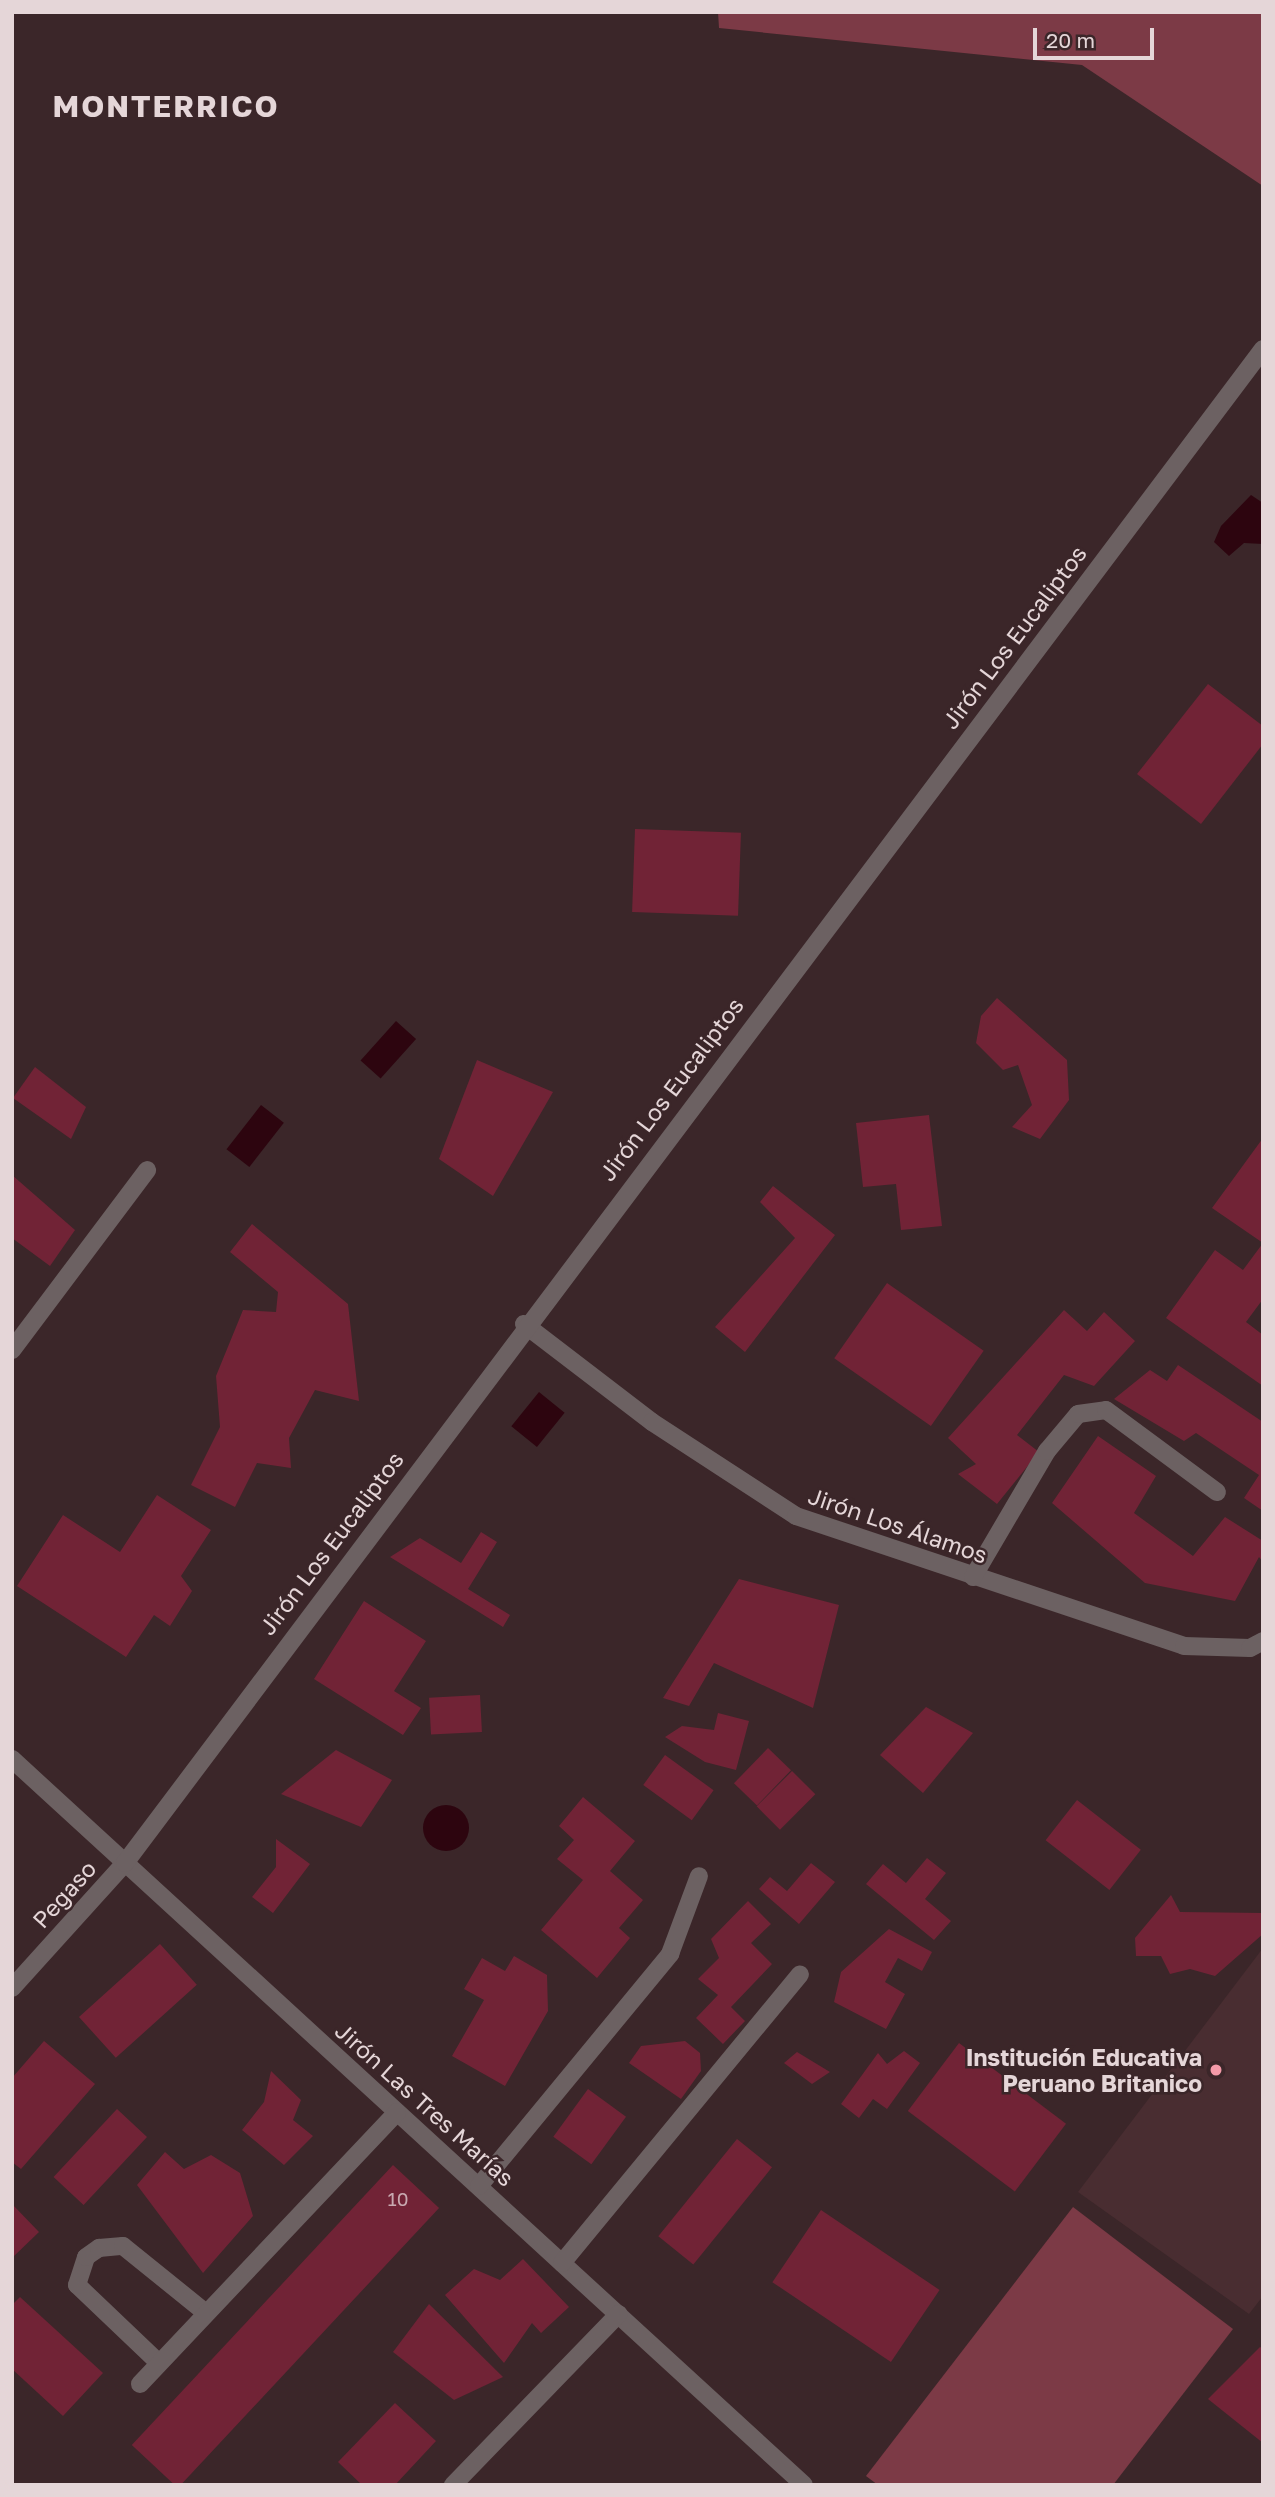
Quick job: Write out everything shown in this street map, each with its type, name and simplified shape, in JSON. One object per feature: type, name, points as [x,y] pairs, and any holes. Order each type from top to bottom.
[{"type":"street","name":"Jirón Los Eucaliptos","points":[[125,1863],[524,1324],[1263,349]]},
{"type":"street","points":[[12,1350],[147,1170]]},
{"type":"street","name":"Jirón Los Álamos","points":[[524,1324],[652,1422],[796,1516],[1184,1646],[1250,1648],[1263,1641]]},
{"type":"street","points":[[973,1577],[1046,1451],[1078,1414],[1106,1410],[1217,1492]]},
{"type":"street","name":"Jirón Las Tres Marías","points":[[12,1759],[804,2485]]},
{"type":"street","name":"Pegaso","points":[[12,1989],[125,1863]]},
{"type":"street","points":[[479,2186],[670,1954],[699,1876]]},
{"type":"street","points":[[562,2263],[800,1975]]},
{"type":"street","points":[[140,2384],[397,2112]]},
{"type":"street","points":[[159,2363],[77,2285],[86,2257],[99,2248],[123,2246],[206,2313]]},
{"type":"street","points":[[453,2485],[619,2314]]},
{"type":"shaded area","points":[[718,12],[1263,12],[1263,186],[1082,65],[719,28]]},
{"type":"shaded area","points":[[1251,495],[1263,503],[1263,544],[1244,543],[1229,556],[1214,542],[1221,526]]},
{"type":"shaded area","points":[[396,1021],[416,1039],[381,1078],[361,1060]]},
{"type":"shaded area","points":[[261,1105],[284,1123],[249,1167],[227,1149]]},
{"type":"shaded area","points":[[539,1392],[565,1413],[537,1447],[511,1426]]},
{"type":"shaded area","points":[[446,1805],[463,1811],[469,1828],[463,1845],[446,1851],[429,1845],[423,1828],[429,1811]]},
{"type":"shaded area","name":"Institución Educativa Peruano Britanico","points":[[1263,1948],[1263,2296],[1249,2314],[1078,2192]]},
{"type":"shaded area","points":[[1073,2207],[1233,2329],[1113,2485],[878,2485],[866,2476]]},
{"type":"building","points":[[1208,684],[1263,726],[1263,744],[1201,824],[1137,774]]},
{"type":"building","points":[[635,829],[741,833],[738,916],[632,912]]},
{"type":"building","points":[[997,998],[1067,1060],[1069,1100],[1040,1139],[1012,1127],[1032,1105],[1018,1065],[1003,1070],[976,1043],[981,1016]]},
{"type":"building","points":[[477,1060],[553,1092],[493,1196],[439,1159]]},
{"type":"building","points":[[35,1067],[86,1107],[71,1139],[13,1098]]},
{"type":"building","points":[[929,1115],[942,1226],[901,1230],[896,1184],[863,1187],[856,1123]]},
{"type":"building","points":[[1263,1138],[1263,1243],[1212,1208]]},
{"type":"building","points":[[12,1175],[75,1230],[50,1266],[12,1238]]},
{"type":"building","points":[[773,1186],[835,1235],[745,1352],[715,1327],[795,1238],[760,1202]]},
{"type":"building","points":[[252,1224],[348,1304],[359,1401],[315,1390],[289,1438],[291,1468],[257,1463],[235,1507],[191,1485],[220,1427],[216,1376],[243,1310],[276,1312],[278,1292],[230,1252]]},
{"type":"building","points":[[1263,1243],[1263,1299],[1246,1322],[1263,1335],[1263,1386],[1166,1318],[1215,1250],[1243,1270]]},
{"type":"building","points":[[887,1283],[984,1351],[931,1426],[834,1358]]},
{"type":"building","points":[[1064,1310],[1087,1331],[1104,1312],[1135,1341],[1094,1386],[1064,1375],[1017,1435],[1039,1452],[997,1504],[958,1474],[976,1464],[948,1438]]},
{"type":"building","points":[[1178,1365],[1263,1422],[1263,1511],[1244,1498],[1259,1475],[1196,1433],[1184,1441],[1114,1399],[1150,1370],[1167,1381]]},
{"type":"building","points":[[1098,1436],[1156,1476],[1134,1513],[1193,1556],[1225,1517],[1263,1541],[1263,1562],[1259,1557],[1235,1601],[1145,1583],[1052,1503]]},
{"type":"building","points":[[157,1495],[211,1530],[181,1576],[192,1591],[170,1626],[154,1615],[126,1657],[17,1586],[63,1515],[120,1552]]},
{"type":"building","points":[[481,1532],[497,1542],[468,1589],[510,1615],[503,1627],[390,1557],[420,1538],[461,1563]]},
{"type":"building","points":[[739,1579],[839,1605],[813,1708],[714,1663],[689,1706],[663,1698]]},
{"type":"building","points":[[364,1601],[426,1641],[394,1691],[421,1708],[403,1735],[314,1679]]},
{"type":"building","points":[[480,1695],[482,1732],[431,1735],[429,1698]]},
{"type":"building","points":[[926,1707],[973,1733],[923,1793],[880,1755]]},
{"type":"building","points":[[718,1713],[749,1721],[736,1770],[705,1762],[665,1737],[682,1726],[714,1730]]},
{"type":"building","points":[[768,1748],[791,1770],[757,1805],[734,1783]]},
{"type":"building","points":[[336,1750],[392,1780],[361,1827],[281,1794]]},
{"type":"building","points":[[665,1755],[714,1790],[692,1820],[643,1785]]},
{"type":"building","points":[[792,1771],[815,1794],[780,1830],[757,1806]]},
{"type":"building","points":[[583,1797],[635,1841],[610,1871],[643,1900],[619,1928],[630,1938],[597,1978],[541,1930],[583,1880],[557,1859],[574,1840],[559,1826]]},
{"type":"building","points":[[1077,1800],[1141,1850],[1109,1890],[1046,1840]]},
{"type":"building","points":[[276,1839],[310,1864],[273,1913],[252,1897],[276,1867]]},
{"type":"building","points":[[927,1858],[946,1873],[925,1899],[951,1921],[934,1940],[866,1884],[883,1864],[906,1883]]},
{"type":"building","points":[[811,1863],[835,1882],[799,1924],[759,1889],[770,1877],[787,1891]]},
{"type":"building","points":[[1171,1895],[1180,1912],[1263,1913],[1263,1934],[1215,1976],[1190,1969],[1170,1974],[1161,1956],[1136,1956],[1135,1938]]},
{"type":"building","points":[[748,1901],[771,1924],[751,1943],[772,1964],[731,2007],[745,2021],[723,2044],[696,2018],[718,1995],[698,1979],[719,1958],[711,1939]]},
{"type":"building","points":[[889,1929],[932,1952],[922,1971],[898,1958],[885,1982],[905,1994],[886,2029],[834,2002],[841,1972]]},
{"type":"building","points":[[160,1944],[197,1985],[116,2058],[79,2017]]},
{"type":"building","points":[[514,1956],[547,1975],[548,2011],[505,2086],[452,2056],[484,2000],[464,1989],[482,1958],[505,1971]]},
{"type":"building","points":[[44,2041],[95,2084],[21,2169],[12,2162],[12,2078]]},
{"type":"building","points":[[685,2041],[700,2053],[701,2071],[681,2099],[629,2063],[641,2046]]},
{"type":"building","points":[[959,2043],[1066,2124],[1015,2192],[908,2111]]},
{"type":"building","points":[[904,2051],[920,2063],[887,2109],[873,2099],[859,2118],[841,2104],[878,2053],[887,2064]]},
{"type":"building","points":[[797,2052],[830,2072],[812,2084],[784,2063]]},
{"type":"building","points":[[271,2071],[301,2100],[293,2120],[313,2136],[284,2165],[242,2130],[264,2102]]},
{"type":"building","points":[[588,2089],[626,2117],[591,2164],[553,2137]]},
{"type":"building","points":[[117,2109],[147,2137],[84,2205],[54,2177]]},
{"type":"building","points":[[737,2139],[772,2167],[693,2264],[658,2236]]},
{"type":"building","points":[[165,2152],[184,2169],[211,2155],[240,2173],[253,2216],[203,2273],[137,2185]]},
{"type":"building","points":[[393,2165],[439,2208],[181,2485],[175,2485],[132,2445]]},
{"type":"building","points":[[12,2204],[39,2232],[12,2258]]},
{"type":"building","points":[[821,2210],[940,2290],[891,2362],[772,2282]]},
{"type":"building","points":[[523,2259],[569,2307],[541,2333],[532,2323],[504,2363],[445,2295],[474,2269],[500,2280]]},
{"type":"building","points":[[20,2297],[103,2373],[63,2416],[12,2369],[12,2305]]},
{"type":"building","points":[[429,2304],[503,2377],[454,2400],[393,2352]]},
{"type":"building","points":[[1260,2347],[1263,2349],[1263,2443],[1208,2399]]},
{"type":"building","points":[[395,2403],[436,2441],[395,2485],[362,2485],[338,2462]]},
{"type":"place","name":"Institución Educativa Peruano Britanico","points":[[1216,2070]]},
{"type":"district","name":"MONTERRICO","points":[[166,106]]}]
